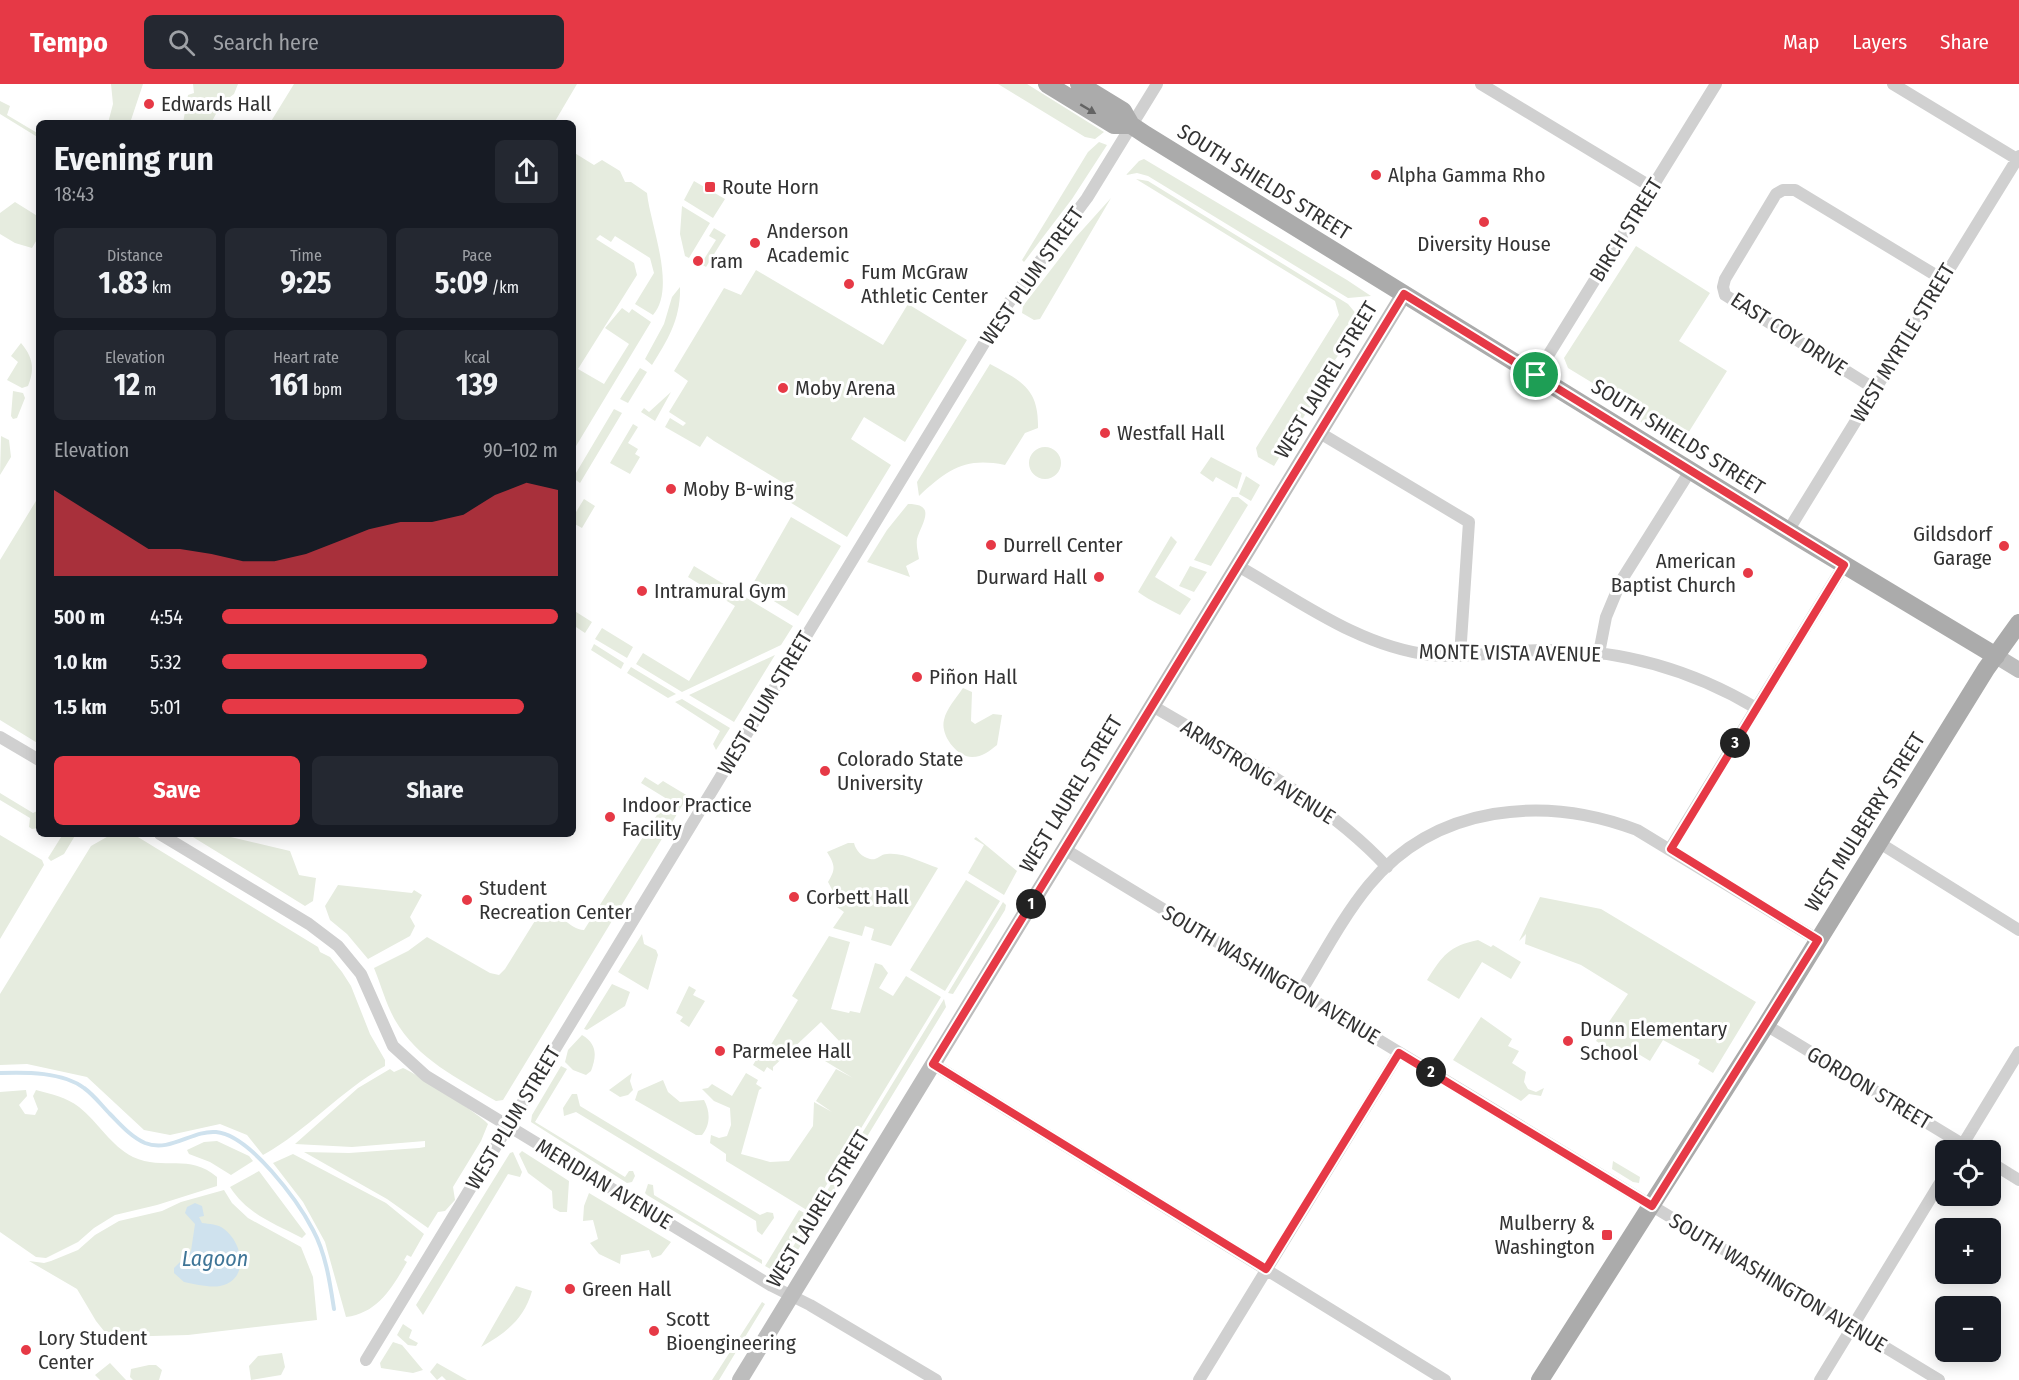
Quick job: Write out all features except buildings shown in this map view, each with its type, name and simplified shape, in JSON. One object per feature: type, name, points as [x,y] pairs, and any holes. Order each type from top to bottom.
[{"type":"main road","name":"SOUTH SHIELDS STREET","points":[[1047,84],[1114,125],[1131,125]]},
{"type":"main road","name":"SOUTH SHIELDS STREET","points":[[1079,84],[1123,111],[1131,125],[1690,471],[2019,670]]},
{"type":"main road","name":"WEST LAUREL STREET","points":[[740,1380],[1404,294]]},
{"type":"main road","name":"WEST MULBERRY STREET","points":[[1540,1380],[1766,1025],[1878,842],[2019,623]]},
{"type":"street","name":"WEST PLUM STREET","points":[[366,1360],[1008,304],[1087,198],[1157,84]]},
{"type":"street","points":[[1481,84],[1653,188]]},
{"type":"street","name":"BIRCH STREET","points":[[1536,375],[1716,84]]},
{"type":"street","points":[[1899,86],[2018,157]]},
{"type":"street","name":"WEST MYRTLE STREET","points":[[1788,531],[2018,157]]},
{"type":"street","name":"EAST COY DRIVE","points":[[1875,388],[1725,295],[1723,287],[1725,279],[1776,194],[1791,189],[1942,279]]},
{"type":"street","points":[[1320,433],[1469,522],[1460,656]]},
{"type":"street","points":[[1599,653],[1606,617],[1621,581],[1690,471]]},
{"type":"street","points":[[1671,849],[1844,565]]},
{"type":"street","name":"MONTE VISTA AVENUE","points":[[1238,566],[1349,630],[1378,642],[1430,655],[1460,656],[1549,650],[1599,653],[1642,659],[1682,672],[1756,708]]},
{"type":"street","name":"ARMSTRONG AVENUE","points":[[1151,705],[1313,802],[1368,846],[1387,867]]},
{"type":"street","points":[[0,737],[36,758]]},
{"type":"street","points":[[1300,993],[1353,907],[1371,883],[1415,844],[1470,819],[1531,809],[1573,811],[1608,819],[1637,830],[1818,940]]},
{"type":"street","name":"MERIDIAN AVENUE","points":[[165,837],[309,924],[338,946],[361,974],[384,1029],[402,1056],[426,1076],[936,1380]]},
{"type":"street","points":[[1878,842],[2019,930]]},
{"type":"street","name":"SOUTH WASHINGTON AVENUE","points":[[1064,849],[1939,1380]]},
{"type":"street","name":"GORDON STREET","points":[[1766,1025],[1951,1140]]},
{"type":"street","points":[[1199,1380],[1399,1053]]},
{"type":"street","points":[[1970,1140],[2019,1053]]},
{"type":"street","points":[[933,1064],[1445,1380]]},
{"type":"street","points":[[2001,1169],[2019,1180]]},
{"type":"street","points":[[1820,1380],[1935,1191]]},
{"type":"shaded area","points":[[111,84],[143,84],[131,120],[109,120],[113,104]]},
{"type":"shaded area","points":[[193,84],[238,84],[234,94],[222,103],[213,120],[184,120],[188,95],[194,93]]},
{"type":"shaded area","points":[[294,84],[577,84],[556,120],[272,120]]},
{"type":"shaded area","points":[[998,84],[1027,84],[1104,132],[1095,139],[1085,137]]},
{"type":"shaded area","points":[[0,101],[10,106],[7,115],[36,132],[36,136],[0,114]]},
{"type":"shaded area","points":[[1099,142],[1107,145],[1072,199],[1024,262],[1022,260],[1088,152]]},
{"type":"shaded area","points":[[576,154],[594,165],[602,160],[620,171],[625,182],[631,182],[647,193],[660,256],[663,289],[660,303],[653,315],[635,304],[654,273],[650,258],[615,236],[611,242],[600,235],[596,239],[634,263],[637,275],[578,369],[604,384],[629,344],[605,328],[622,308],[629,313],[632,309],[651,322],[576,446]]},
{"type":"shaded area","points":[[1144,159],[1371,296],[1348,298],[1148,176],[1137,173],[1126,175],[1139,161]]},
{"type":"shaded area","points":[[1136,179],[1148,181],[1348,304],[1358,316],[1358,327],[1335,360],[1337,362],[1274,466],[1258,457],[1256,448],[1339,315],[1335,301]]},
{"type":"shaded area","points":[[694,181],[725,199],[713,218],[684,200]]},
{"type":"shaded area","points":[[1111,198],[1040,319],[1034,320],[1022,313],[1023,306],[1076,237]]},
{"type":"shaded area","points":[[15,202],[36,215],[36,241],[32,248],[15,243],[0,234],[0,213]]},
{"type":"shaded area","points":[[682,206],[710,223],[689,258],[685,256],[680,234]]},
{"type":"shaded area","points":[[714,228],[726,235],[706,267],[701,264],[716,240],[709,236]]},
{"type":"shaded area","points":[[1636,246],[1710,293],[1679,341],[1727,371],[1680,446],[1633,417],[1632,407],[1568,368],[1564,358]]},
{"type":"shaded area","name":"Moby Arena","points":[[756,270],[883,345],[908,304],[967,340],[905,442],[864,417],[851,439],[891,465],[847,537],[788,501],[795,490],[707,436],[700,447],[665,427],[670,418],[683,426],[686,423],[669,412],[688,381],[674,371],[724,288],[741,295]]},
{"type":"shaded area","points":[[680,287],[676,319],[652,365],[645,359],[664,324],[672,297]]},
{"type":"shaded area","points":[[21,343],[32,363],[32,374],[28,386],[22,388],[7,380],[18,362],[11,356]]},
{"type":"shaded area","points":[[990,364],[1026,387],[1035,404],[1038,428],[1025,433],[1005,465],[979,463],[958,467],[948,472],[919,496],[917,482]]},
{"type":"shaded area","points":[[640,368],[647,372],[628,403],[620,399]]},
{"type":"shaded area","points":[[13,391],[23,393],[25,398],[17,418],[13,419],[11,416]]},
{"type":"shaded area","points":[[671,392],[655,421],[641,412],[644,408],[649,412]]},
{"type":"shaded area","points":[[614,409],[622,413],[580,483],[576,480],[576,473]]},
{"type":"shaded area","points":[[633,424],[638,427],[628,443],[638,449],[635,454],[640,457],[630,474],[610,463]]},
{"type":"shaded area","points":[[1,436],[9,440],[11,457],[0,475]]},
{"type":"shaded area","points":[[1045,447],[1056,452],[1061,463],[1056,474],[1045,479],[1034,474],[1029,463],[1034,452]]},
{"type":"shaded area","points":[[1211,457],[1242,473],[1237,489],[1216,477],[1213,482],[1200,473]]},
{"type":"shaded area","points":[[1246,476],[1260,485],[1251,501],[1239,494]]},
{"type":"shaded area","points":[[1232,497],[1238,497],[1248,505],[1211,566],[1194,560]]},
{"type":"shaded area","points":[[584,499],[595,506],[582,528],[576,525],[576,512]]},
{"type":"shaded area","points":[[36,501],[36,742],[0,720],[0,560]]},
{"type":"shaded area","points":[[908,504],[923,507],[925,511],[917,539],[919,559],[906,566],[910,577],[867,562],[887,530]]},
{"type":"shaded area","points":[[791,517],[841,546],[798,616],[751,587]]},
{"type":"shaded area","points":[[1171,536],[1177,542],[1155,577],[1191,599],[1180,615],[1138,592]]},
{"type":"shaded area","points":[[694,566],[793,626],[781,645],[682,692],[636,664],[643,653],[689,681],[735,606],[688,577]]},
{"type":"shaded area","points":[[1190,566],[1207,572],[1194,592],[1179,586]]},
{"type":"shaded area","points":[[576,612],[592,622],[585,633],[576,627]]},
{"type":"shaded area","points":[[602,628],[633,647],[627,658],[595,639]]},
{"type":"shaded area","points":[[594,644],[624,663],[621,669],[591,650]]},
{"type":"shaded area","points":[[775,655],[734,722],[689,695]]},
{"type":"shaded area","points":[[631,667],[676,694],[668,698],[627,673]]},
{"type":"shaded area","points":[[963,688],[972,692],[971,721],[975,724],[993,714],[1002,715],[997,745],[976,757],[966,756],[955,749],[947,738],[943,726],[949,707]]},
{"type":"shaded area","points":[[682,699],[730,728],[716,750],[713,744],[720,731],[675,702]]},
{"type":"shaded area","points":[[645,777],[658,785],[663,781],[688,796],[503,1100],[496,1101],[440,1067],[415,1046],[395,1020],[374,968],[408,951],[427,937],[490,973],[499,975],[541,911],[558,915],[578,929],[584,930],[667,799],[641,783]]},
{"type":"shaded area","points":[[0,793],[33,813],[36,812],[36,828],[29,827],[30,818],[0,800]]},
{"type":"shaded area","points":[[0,835],[42,860],[44,865],[0,939]]},
{"type":"shaded area","points":[[61,837],[74,837],[64,854],[51,861],[48,858]]},
{"type":"shaded area","points":[[107,837],[138,837],[318,947],[320,952],[330,957],[351,986],[370,1034],[385,1060],[385,1066],[353,1087],[295,1134],[263,1155],[247,1135],[220,1124],[170,1135],[144,1130],[87,1077],[27,1064],[0,1065],[0,994],[91,846]]},
{"type":"shaded area","points":[[193,837],[231,837],[290,851],[299,875],[316,878],[313,901],[305,906]]},
{"type":"shaded area","points":[[976,837],[1017,871],[1004,895],[968,873],[984,845],[974,839]]},
{"type":"shaded area","points":[[848,843],[854,843],[856,849],[864,857],[870,859],[893,854],[913,858],[938,868],[891,946],[871,940],[874,929],[865,926],[862,936],[833,928],[844,912],[837,907],[836,897],[828,882],[834,867],[827,852]]},
{"type":"shaded area","points":[[966,880],[1000,901],[945,991],[910,970]]},
{"type":"shaded area","points":[[338,885],[412,893],[414,890],[422,895],[410,917],[415,926],[410,936],[368,959],[347,934],[330,920],[325,906]]},
{"type":"shaded area","points":[[1540,897],[1601,909],[1756,1002],[1713,1073],[1698,1064],[1700,1060],[1663,1040],[1650,1061],[1635,1052],[1629,1061],[1596,1041],[1628,994],[1581,965],[1525,944],[1526,934],[1519,941]]},
{"type":"shaded area","points":[[1003,902],[1006,905],[1005,910],[953,994],[948,993]]},
{"type":"shaded area","points":[[642,934],[644,944],[656,950],[658,955],[648,990],[618,972]]},
{"type":"shaded area","points":[[829,936],[850,942],[831,1009],[860,1013],[875,963],[882,965],[888,973],[879,988],[893,996],[906,976],[941,997],[810,1212],[726,1161],[726,1154],[710,1143],[711,1135],[719,1138],[727,1136],[731,1125],[730,1108],[714,1101],[702,1089],[712,1084],[732,1096],[746,1073],[758,1080],[756,1084],[762,1088],[759,1090],[741,1154],[770,1162],[789,1161],[813,1126],[814,1102],[832,1112],[816,1101],[836,1069],[853,1078],[825,1061],[842,1044],[821,1022],[773,1067],[773,1071],[767,1067],[764,1072],[753,1065],[764,1046],[769,1048],[798,1000],[792,996]]},
{"type":"shaded area","points":[[1478,940],[1491,947],[1493,945],[1521,962],[1511,979],[1482,962],[1459,999],[1427,980],[1438,964],[1453,949]]},
{"type":"shaded area","points":[[612,984],[630,992],[625,1006],[587,1030],[584,1029]]},
{"type":"shaded area","points":[[689,986],[696,990],[693,995],[705,1001],[689,1027],[680,1021],[683,1017],[676,1013]]},
{"type":"shaded area","points":[[944,999],[946,1007],[787,1268],[780,1268]]},
{"type":"shaded area","points":[[1481,1017],[1512,1039],[1508,1046],[1519,1051],[1512,1063],[1526,1072],[1524,1082],[1528,1089],[1536,1092],[1544,1088],[1541,1096],[1529,1094],[1521,1101],[1453,1060]]},
{"type":"shaded area","points":[[582,1035],[591,1042],[594,1050],[591,1071],[586,1075],[573,1070],[565,1062],[568,1050]]},
{"type":"shaded area","points":[[561,1066],[567,1069],[535,1122],[625,1177],[629,1171],[633,1171],[635,1176],[632,1182],[627,1183],[531,1122],[532,1115]]},
{"type":"shaded area","points":[[403,1068],[447,1094],[488,1124],[481,1141],[453,1187],[455,1200],[445,1211],[438,1212],[428,1228],[387,1199],[304,1152],[349,1153],[419,1148],[425,1147],[425,1141],[352,1147],[295,1144],[358,1088],[390,1069],[394,1072]]},
{"type":"shaded area","points":[[632,1073],[630,1081],[633,1090],[628,1095],[620,1097],[609,1090]]},
{"type":"shaded area","points":[[663,1080],[668,1092],[680,1102],[704,1100],[709,1118],[702,1135],[696,1135],[635,1100],[638,1091]]},
{"type":"shaded area","points":[[26,1090],[27,1096],[19,1105],[25,1114],[35,1115],[38,1109],[33,1096],[36,1090],[58,1096],[79,1107],[118,1147],[133,1157],[155,1163],[196,1166],[217,1177],[217,1186],[157,1205],[115,1215],[94,1228],[78,1242],[46,1258],[36,1257],[0,1232],[0,1092]]},
{"type":"shaded area","points":[[572,1094],[577,1094],[580,1106],[760,1215],[767,1212],[773,1213],[774,1218],[762,1235],[757,1231],[756,1221],[576,1112],[564,1116],[563,1108]]},
{"type":"shaded area","points":[[217,1141],[249,1156],[253,1161],[231,1175],[210,1162],[189,1154],[187,1150],[204,1142]]},
{"type":"shaded area","points":[[522,1151],[569,1181],[567,1212],[560,1212],[553,1208],[552,1191],[528,1173],[519,1154]]},
{"type":"shaded area","points":[[513,1152],[522,1172],[520,1177],[508,1174],[423,1315],[416,1305],[510,1153]]},
{"type":"shaded area","points":[[293,1154],[386,1203],[424,1234],[411,1257],[407,1255],[404,1260],[407,1262],[390,1290],[375,1305],[357,1315],[346,1317],[325,1242],[303,1202],[273,1163]]},
{"type":"shaded area","points":[[1613,1161],[1640,1177],[1639,1183],[1633,1182],[1612,1169]]},
{"type":"shaded area","points":[[259,1171],[306,1234],[302,1238],[253,1211],[237,1197],[230,1187]]},
{"type":"shaded area","points":[[648,1184],[653,1185],[654,1195],[762,1260],[762,1264],[647,1195],[645,1193]]},
{"type":"shaded area","points":[[224,1190],[232,1203],[248,1218],[301,1247],[313,1277],[317,1320],[188,1335],[117,1337],[104,1331],[77,1289],[29,1261],[44,1263],[51,1261],[78,1250],[95,1235],[119,1221],[162,1211],[181,1202]]},
{"type":"shaded area","points":[[589,1193],[671,1242],[661,1255],[652,1258],[649,1250],[621,1255],[620,1264],[599,1254],[590,1243],[598,1239],[593,1220],[583,1221],[584,1206]]},
{"type":"shaded area","points":[[799,1210],[808,1215],[774,1271],[765,1266]]},
{"type":"shaded area","points":[[516,1286],[532,1291],[524,1310],[506,1331],[481,1347]]},
{"type":"shaded area","points":[[762,1302],[765,1304],[719,1380],[712,1380]]},
{"type":"shaded area","points":[[403,1324],[412,1330],[409,1338],[418,1343],[416,1346],[408,1345],[397,1335]]},
{"type":"shaded area","points":[[393,1342],[402,1345],[423,1370],[413,1373],[381,1368],[380,1363]]},
{"type":"shaded area","points":[[282,1353],[285,1367],[281,1375],[251,1380],[249,1366],[258,1356]]},
{"type":"shaded area","points":[[110,1363],[126,1380],[100,1380],[95,1375]]},
{"type":"shaded area","points":[[437,1363],[467,1380],[446,1380],[442,1376],[437,1380],[430,1372]]},
{"type":"shaded area","points":[[156,1365],[162,1370],[159,1380],[133,1380],[130,1377],[131,1369]]},
{"type":"water","name":"Lagoon","points":[[195,1203],[202,1206],[204,1216],[199,1217],[202,1223],[224,1229],[231,1235],[239,1252],[239,1269],[236,1277],[220,1286],[184,1282],[174,1273],[174,1268],[191,1251],[195,1224],[185,1213],[187,1207]]},
{"type":"waterway","points":[[0,1073],[44,1074],[75,1083],[91,1094],[130,1134],[145,1143],[163,1145],[198,1134],[216,1132],[243,1144],[272,1171],[313,1230],[324,1259],[334,1309]]},
{"type":"place","name":"Edwards Hall","points":[[149,104]]},
{"type":"place","name":"Alpha Gamma Rho","points":[[1376,175]]},
{"type":"place","name":"Route Horn","points":[[710,187]]},
{"type":"place","name":"Diversity House","points":[[1484,222]]},
{"type":"place","name":"Anderson Academic","points":[[755,243]]},
{"type":"place","name":"ram","points":[[698,261]]},
{"type":"place","name":"Fum McGraw Athletic Center","points":[[849,284]]},
{"type":"place","name":"Moby Arena","points":[[783,388]]},
{"type":"place","name":"Westfall Hall","points":[[1105,433]]},
{"type":"place","name":"Moby B-wing","points":[[671,489]]},
{"type":"place","name":"Durrell Center","points":[[991,545]]},
{"type":"place","name":"Gildsdorf Garage","points":[[2004,546]]},
{"type":"place","name":"American Baptist Church","points":[[1748,573]]},
{"type":"place","name":"Durward Hall","points":[[1099,577]]},
{"type":"place","name":"Intramural Gym","points":[[642,591]]},
{"type":"place","name":"Piñon Hall","points":[[917,677]]},
{"type":"place","name":"Colorado State University","points":[[825,771]]},
{"type":"place","name":"Indoor Practice Facility","points":[[610,817]]},
{"type":"place","name":"Corbett Hall","points":[[794,897]]},
{"type":"place","name":"Student Recreation Center","points":[[467,900]]},
{"type":"place","name":"Dunn Elementary School","points":[[1568,1041]]},
{"type":"place","name":"Parmelee Hall","points":[[720,1051]]},
{"type":"place","name":"Mulberry & Washington","points":[[1607,1235]]},
{"type":"place","name":"Green Hall","points":[[570,1289]]},
{"type":"place","name":"Scott Bioengineering","points":[[654,1331]]},
{"type":"place","name":"Lory Student Center","points":[[26,1350]]},
{"type":"route","points":[[1404,294],[1536,375],[1844,565],[1671,849],[1818,940],[1652,1206],[1399,1053],[1266,1269],[933,1064],[1404,294]]}]
